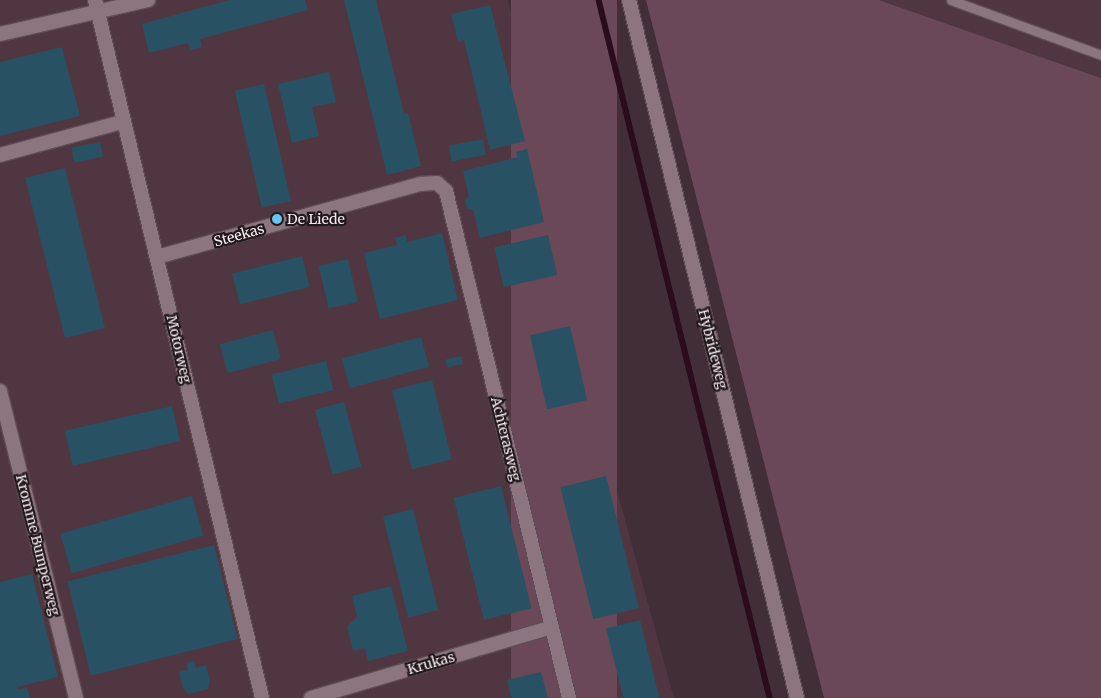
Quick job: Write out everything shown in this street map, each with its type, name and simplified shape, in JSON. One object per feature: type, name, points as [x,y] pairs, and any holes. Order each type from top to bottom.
[{"type":"street","points":[[0,34],[96,7],[148,0]]},
{"type":"street","name":"Hybrideweg","points":[[628,0],[797,698]]},
{"type":"street","name":"Motorweg","points":[[96,7],[122,122],[157,257],[262,698]]},
{"type":"street","points":[[0,155],[122,122]]},
{"type":"street","name":"Steekas","points":[[157,257],[421,184],[437,183]]},
{"type":"street","name":"Achterasweg","points":[[437,183],[446,191],[569,698]]},
{"type":"street","name":"Kromme Bumperweg","points":[[0,391],[76,698]]},
{"type":"street","name":"Krukas","points":[[311,698],[552,627]]},
{"type":"lane","points":[[951,0],[1101,55]]},
{"type":"shaded area","name":"De Liede","points":[[0,0],[508,0],[591,396],[674,698],[0,698]]},
{"type":"shaded area","points":[[511,0],[617,0],[617,698],[511,698]]},
{"type":"shaded area","points":[[646,0],[879,0],[1101,78],[1101,698],[824,698]]},
{"type":"shaded area","points":[[879,0],[1101,0],[1101,78]]},
{"type":"building","points":[[229,0],[305,0],[308,10],[200,39],[202,47],[190,50],[188,43],[149,53],[142,24]]},
{"type":"building","points":[[344,0],[376,0],[404,114],[408,113],[421,166],[387,175]]},
{"type":"building","points":[[490,5],[525,141],[490,150],[464,40],[458,41],[451,14]]},
{"type":"building","points":[[62,47],[80,116],[0,136],[0,62]]},
{"type":"building","points":[[329,72],[336,102],[312,107],[319,136],[292,143],[278,84]]},
{"type":"building","points":[[264,84],[291,201],[262,208],[235,91]]},
{"type":"building","points":[[483,139],[486,155],[452,161],[449,146]]},
{"type":"building","points":[[100,142],[103,157],[74,162],[72,148]]},
{"type":"building","points":[[527,149],[544,222],[480,238],[473,210],[467,209],[465,200],[469,196],[463,171],[518,157],[516,152]]},
{"type":"building","points":[[65,168],[105,328],[65,338],[25,178]]},
{"type":"building","points":[[442,233],[458,300],[380,319],[364,253],[397,245],[395,238],[406,235],[407,242]]},
{"type":"building","points":[[548,235],[557,275],[504,287],[494,247]]},
{"type":"building","points":[[302,256],[310,287],[240,304],[232,273]]},
{"type":"building","points":[[348,259],[358,302],[329,309],[319,266]]},
{"type":"building","points":[[570,326],[587,400],[547,409],[530,335]]},
{"type":"building","points":[[273,330],[281,359],[228,373],[220,344]]},
{"type":"building","points":[[421,337],[429,367],[350,388],[342,358]]},
{"type":"building","points":[[461,356],[463,364],[447,368],[445,360]]},
{"type":"building","points":[[326,361],[333,390],[279,404],[272,375]]},
{"type":"building","points":[[432,380],[452,460],[412,469],[392,390]]},
{"type":"building","points":[[344,402],[361,467],[332,474],[315,410]]},
{"type":"building","points":[[172,406],[180,441],[73,466],[65,431]]},
{"type":"building","points":[[606,476],[639,608],[593,619],[560,487]]},
{"type":"building","points":[[501,486],[531,608],[484,620],[453,498]]},
{"type":"building","points":[[192,496],[203,535],[72,573],[60,534]]},
{"type":"building","points":[[413,509],[438,610],[408,617],[383,516]]},
{"type":"building","points":[[214,545],[237,639],[91,676],[67,582]]},
{"type":"building","points":[[32,574],[58,677],[17,687],[18,690],[27,687],[30,698],[0,698],[0,582]]},
{"type":"building","points":[[391,586],[408,651],[368,661],[365,648],[353,651],[347,626],[357,617],[352,596]]},
{"type":"building","points":[[640,620],[659,698],[623,698],[606,628]]},
{"type":"building","points":[[194,661],[196,668],[206,665],[210,681],[208,689],[189,694],[183,688],[179,672],[188,670],[186,663]]},
{"type":"building","points":[[541,672],[548,698],[511,698],[507,680]]},
{"type":"waterway","points":[[599,0],[770,698]]},
{"type":"place","name":"De Liede","points":[[277,219]]}]
